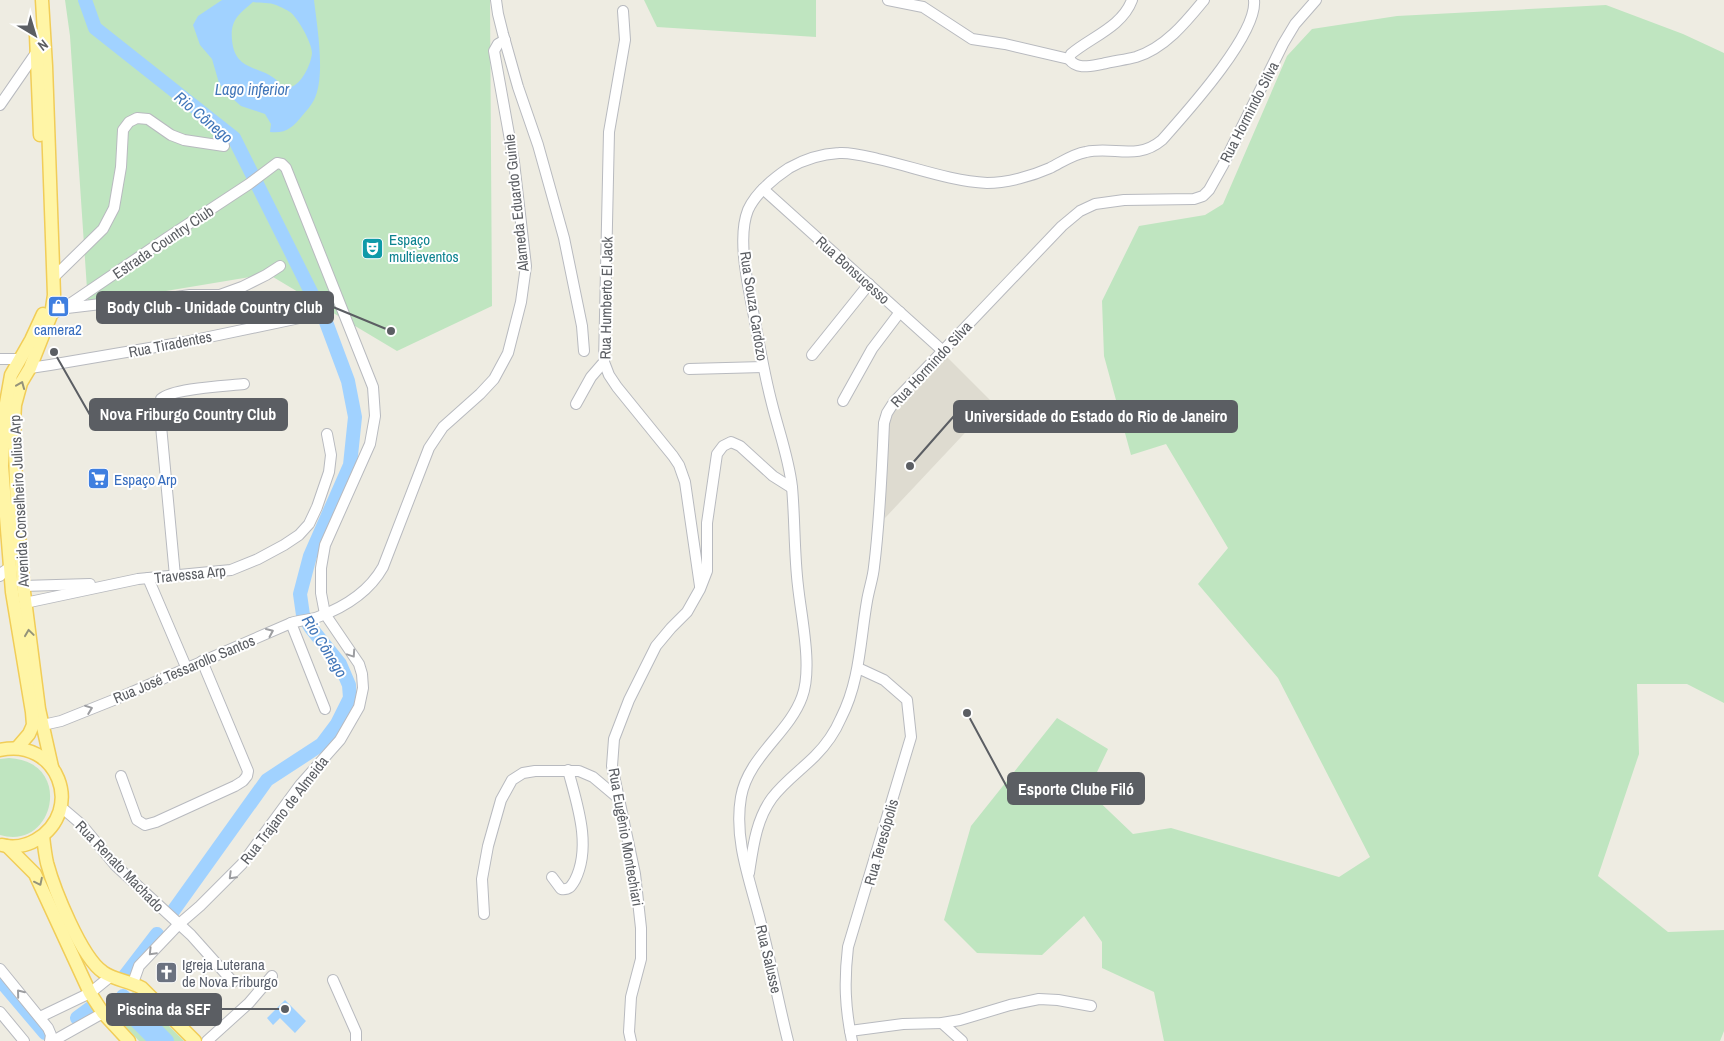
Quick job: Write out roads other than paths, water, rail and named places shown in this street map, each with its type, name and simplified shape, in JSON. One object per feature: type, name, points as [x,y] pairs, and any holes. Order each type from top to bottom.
[{"type":"main road","name":"Avenida Conselheiro Julius Arp","points":[[34,0],[41,47],[54,276],[51,316],[30,368],[21,383],[15,405],[17,514],[25,603],[43,725],[52,767],[58,776],[61,786],[61,807]]},
{"type":"main road","name":"Avenida Conselheiro Julius Arp","points":[[17,748],[29,734],[33,725],[4,572],[2,410],[11,375],[43,315],[46,286],[41,47],[42,0]]},
{"type":"main road","points":[[0,750],[17,748],[36,754],[52,767]]},
{"type":"main road","points":[[3,846],[20,846],[32,843],[43,836],[51,828],[61,807]]},
{"type":"main road","points":[[43,836],[47,861],[62,905],[78,938],[96,965],[103,972],[111,976],[133,983],[152,998],[194,1041]]},
{"type":"main road","points":[[3,846],[27,864],[37,878],[90,993],[103,1013],[129,1041]]},
{"type":"street","points":[[496,0],[518,87],[538,145],[564,238],[582,326],[584,351]]},
{"type":"street","points":[[888,0],[923,7],[972,39],[1005,44],[1069,59],[1073,64],[1079,66],[1137,57],[1159,46],[1188,19],[1204,0]]},
{"type":"street","points":[[1069,59],[1076,49],[1104,32],[1129,9],[1132,0]]},
{"type":"street","name":"Rua Hormindo Silva","points":[[748,877],[754,837],[771,800],[782,786],[816,755],[829,740],[842,718],[851,693],[858,668],[867,600],[874,570],[881,498],[884,423],[887,412],[894,402],[1062,226],[1080,211],[1095,204],[1194,199],[1203,196],[1209,190],[1223,165],[1283,44],[1295,24],[1316,0]]},
{"type":"street","name":"Rua Souza Cardozo","points":[[748,877],[742,856],[739,823],[741,796],[753,768],[797,708],[804,694],[806,678],[805,634],[798,589],[792,488],[786,452],[772,408],[747,280],[744,227],[748,209],[763,189],[789,168],[814,157],[840,152],[912,166],[948,177],[989,183],[1048,169],[1077,154],[1088,151],[1127,152],[1145,150],[1162,140],[1214,80],[1251,21],[1257,2]]},
{"type":"street","name":"Rua Humberto El Jack","points":[[623,11],[625,40],[609,132],[604,362],[609,375],[617,387],[679,465],[685,482],[700,589]]},
{"type":"street","name":"Alameda Eduardo Guinle","points":[[321,616],[351,602],[376,580],[383,567],[429,448],[443,427],[494,379],[510,345],[521,302],[526,266],[514,162],[494,50],[498,44],[505,40]]},
{"type":"street","points":[[0,105],[41,47]]},
{"type":"street","points":[[54,276],[102,229],[114,208],[121,167],[123,130],[129,122],[137,118],[148,119],[171,135],[184,140],[224,146]]},
{"type":"street","name":"Estrada Country Club","points":[[51,316],[249,184],[277,163],[282,164],[286,168],[372,387],[375,416],[370,444],[325,546],[321,568],[321,616]]},
{"type":"street","name":"Rua Bonsucesso","points":[[763,189],[944,351]]},
{"type":"street","points":[[53,256],[71,259]]},
{"type":"street","points":[[64,308],[101,304],[128,304],[190,295],[220,295],[242,287],[280,266]]},
{"type":"street","points":[[812,355],[869,284]]},
{"type":"street","points":[[843,401],[872,349],[900,312]]},
{"type":"street","name":"Rua Tiradentes","points":[[30,368],[175,343],[309,316]]},
{"type":"street","points":[[0,359],[19,360]]},
{"type":"street","points":[[576,404],[591,377],[604,362]]},
{"type":"street","points":[[689,369],[763,366]]},
{"type":"street","points":[[175,576],[160,415],[161,399],[169,394],[244,384]]},
{"type":"street","name":"Travessa Arp","points":[[25,603],[114,583],[231,570],[258,559],[299,536],[309,524],[329,472],[331,455],[327,434]]},
{"type":"street","name":"Rua Eugênio Montechiari","points":[[631,1041],[629,1032],[630,1003],[641,959],[641,928],[635,874],[612,766],[614,740],[629,700],[656,646],[687,612],[700,589],[707,571],[707,523],[717,454],[723,446],[731,442],[740,446],[773,476],[792,488]]},
{"type":"street","points":[[148,578],[186,668]]},
{"type":"street","name":"Travessa Arp","points":[[23,586],[114,583]]},
{"type":"street","name":"Rua José Tessarollo Santos","points":[[43,725],[61,721],[116,699],[291,622],[321,616]]},
{"type":"street","name":"Rua Trajano de Almeida","points":[[133,983],[138,966],[178,924],[200,906],[242,864],[300,785],[340,740],[359,707],[363,688],[359,664],[321,616]]},
{"type":"street","points":[[291,622],[325,709]]},
{"type":"street","points":[[121,776],[137,820],[145,825],[156,822],[235,786],[247,776],[248,771],[202,661]]},
{"type":"street","name":"Rua Teresópolis","points":[[851,1036],[846,1005],[845,980],[848,948],[912,737],[907,700],[884,680],[858,668]]},
{"type":"street","points":[[552,877],[561,889],[566,890],[572,886],[578,875],[584,845],[580,817],[568,770]]},
{"type":"street","points":[[484,914],[482,879],[488,846],[501,800],[512,780],[523,773],[535,771],[579,771],[593,777],[618,798]]},
{"type":"street","name":"Rua Renato Machado","points":[[61,807],[81,824],[131,882],[191,935],[233,982]]},
{"type":"street","name":"Rua Salusse","points":[[748,877],[763,932],[788,1041]]},
{"type":"street","points":[[0,969],[50,1030],[52,1041],[103,1013]]},
{"type":"street","points":[[40,1017],[90,993],[111,976]]},
{"type":"street","points":[[208,1041],[249,1003],[272,976]]},
{"type":"street","points":[[333,980],[356,1032],[356,1041]]},
{"type":"street","points":[[851,1036],[903,1024],[942,1023],[960,1020],[1010,1005],[1039,999],[1058,1000],[1091,1006]]},
{"type":"street","points":[[0,1012],[24,1041]]},
{"type":"street","points":[[942,1023],[962,1041]]},
{"type":"water","name":"Lago inferior","points":[[222,0],[314,0],[320,51],[318,90],[314,100],[299,120],[285,131],[270,132],[271,124],[265,114],[241,106],[225,92],[219,83],[212,59],[200,45],[193,25],[198,16]],"holes":[[[253,2],[274,4],[290,12],[307,37],[312,53],[311,58],[303,77],[293,86],[288,88],[282,87],[269,75],[245,64],[234,51],[232,27],[236,18]]]},
{"type":"water","points":[[133,999],[174,1041],[146,1041],[117,1012]]},
{"type":"water","points":[[285,1000],[306,1021],[295,1033],[280,1018],[273,1025],[267,1018]]},
{"type":"waterway","name":"Rio Cônego","points":[[85,0],[95,28],[234,138],[321,312]]},
{"type":"waterway","name":"Rio Cônego","points":[[171,914],[267,780],[322,744],[337,724],[350,698],[349,685],[340,664],[303,615],[300,594],[310,556],[350,465],[355,417],[348,381],[326,322]]},
{"type":"waterway","name":"Rio Cônego","points":[[124,977],[157,934]]},
{"type":"waterway","points":[[0,980],[45,1033]]},
{"type":"waterway","points":[[123,996],[167,1041]]},
{"type":"waterway","points":[[77,1018],[92,1007]]},
{"type":"place","name":"Espaço multieventos","points":[[373,248]]},
{"type":"place","name":"camera2","points":[[58,306]]},
{"type":"place","name":"Body Club - Unidade Country Club","points":[[391,331]]},
{"type":"place","name":"Nova Friburgo Country Club","points":[[54,352]]},
{"type":"place","name":"Universidade do Estado do Rio de Janeiro","points":[[910,466]]},
{"type":"place","name":"Espaço Arp","points":[[98,479]]},
{"type":"place","name":"Esporte Clube Filó","points":[[967,713]]},
{"type":"place","name":"Igreja Luterana de Nova Friburgo","points":[[166,973]]},
{"type":"place","name":"Piscina da SEF","points":[[285,1009]]}]
